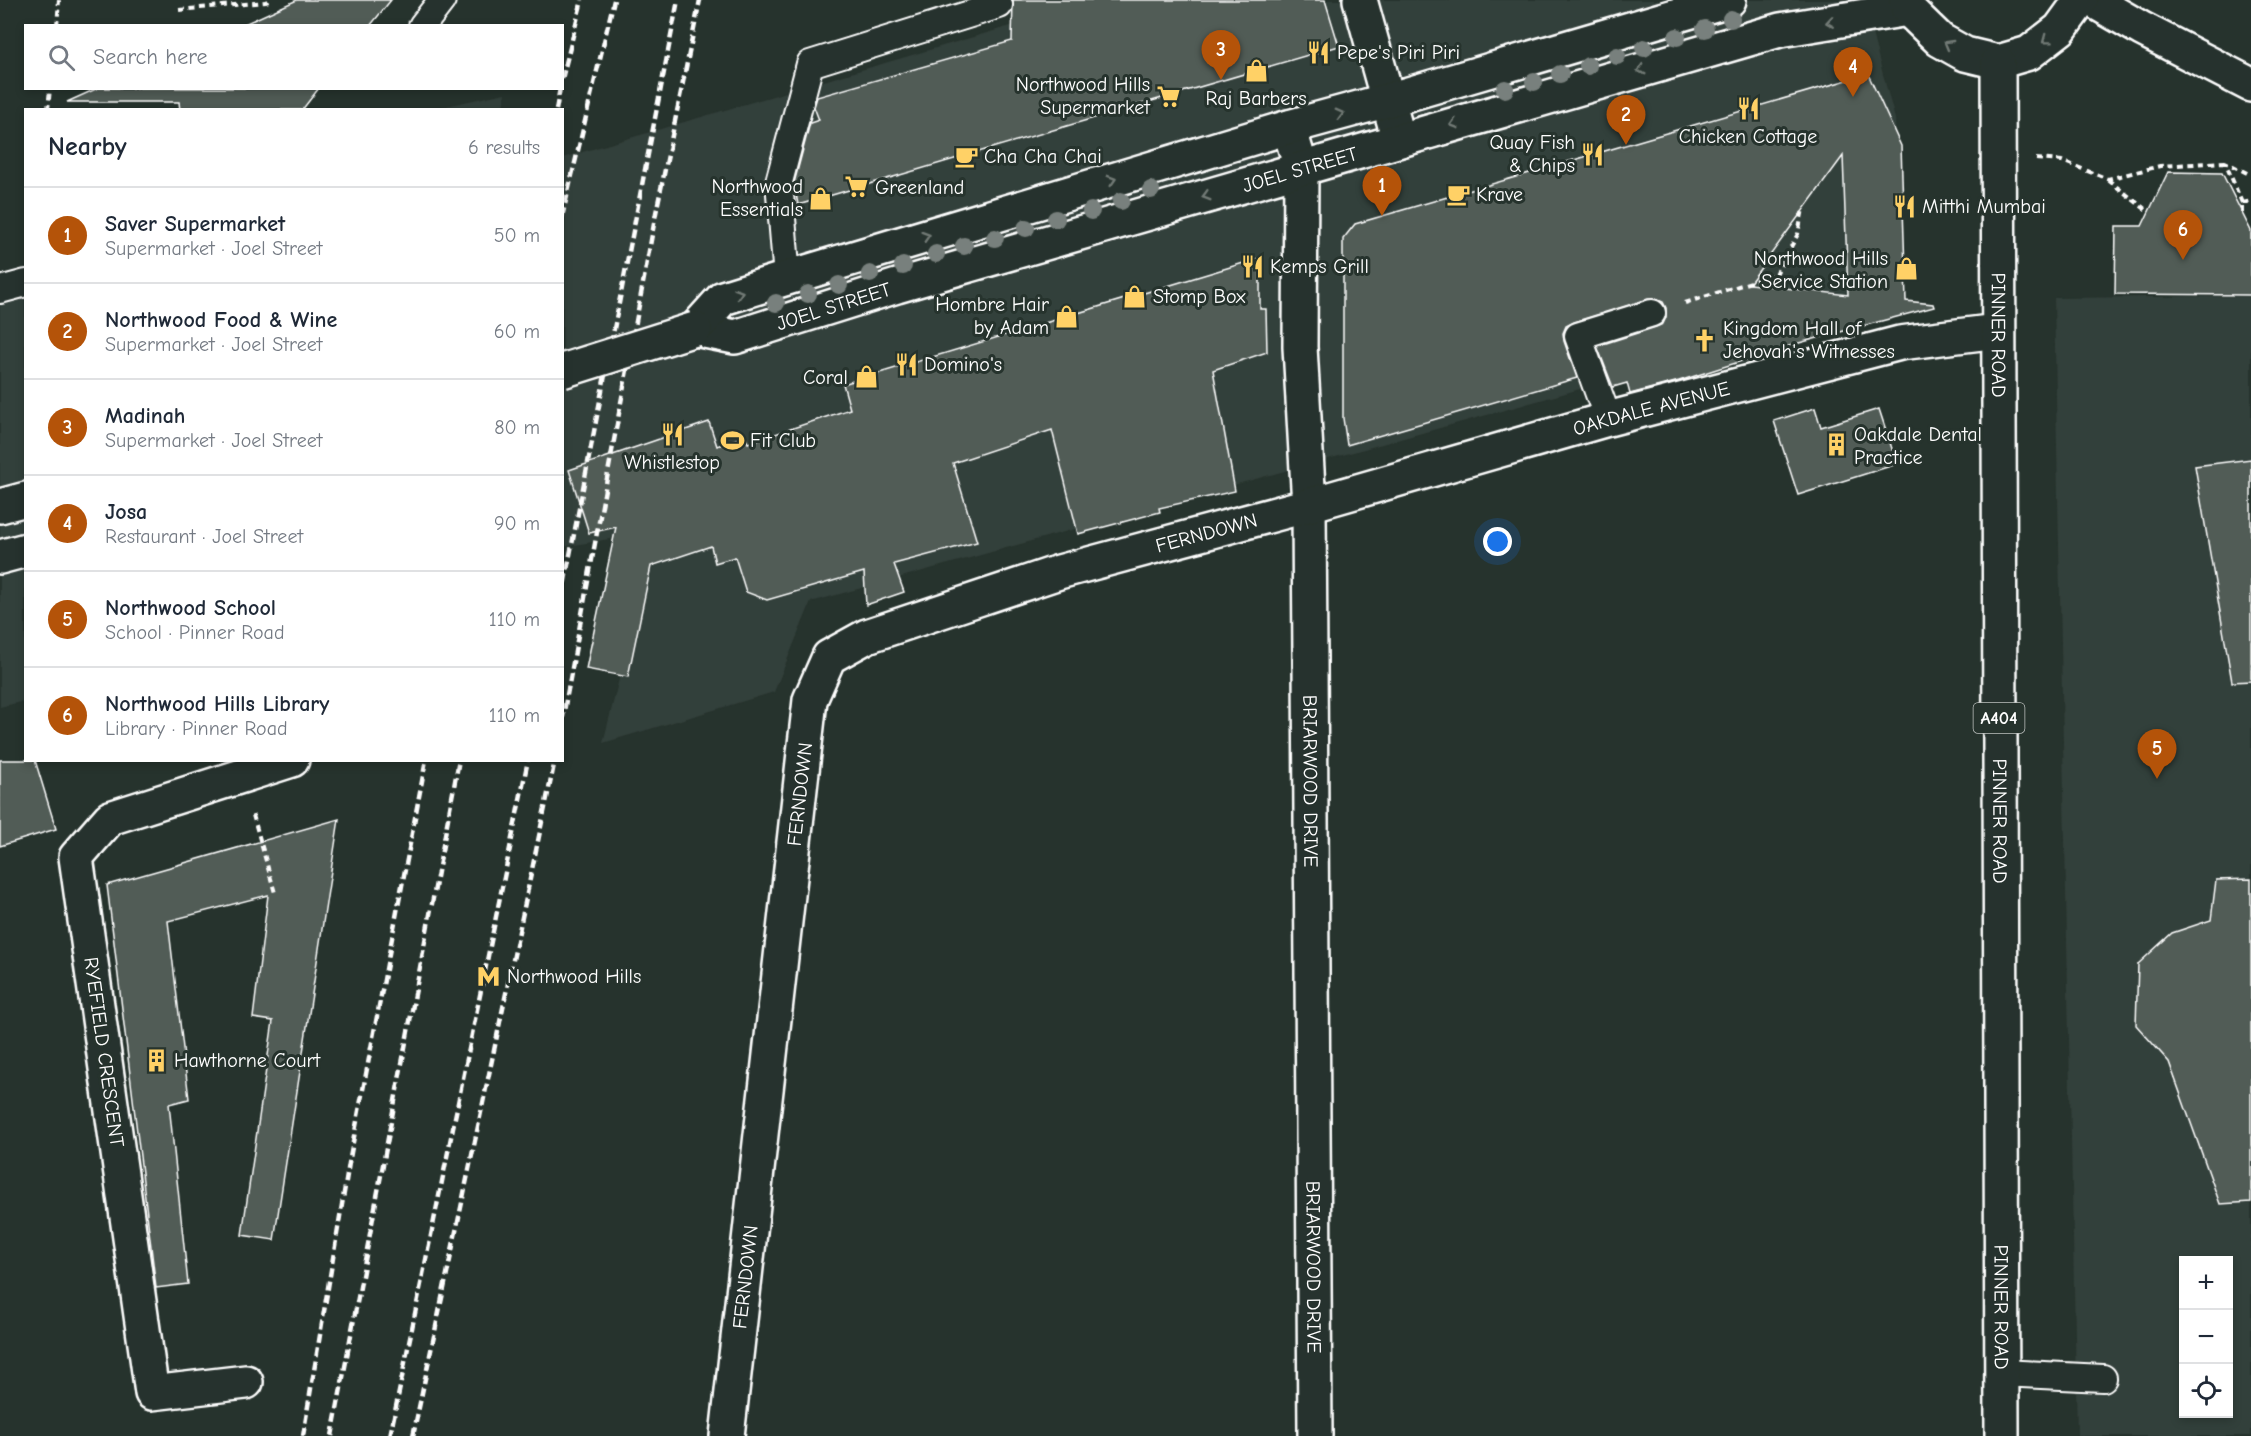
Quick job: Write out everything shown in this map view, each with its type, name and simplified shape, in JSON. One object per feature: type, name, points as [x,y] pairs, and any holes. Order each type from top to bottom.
[{"type":"street","points":[[1360,0],[1399,140]]},
{"type":"street","name":"JOEL STREET","points":[[695,329],[723,298],[1289,127],[1729,0]]},
{"type":"street","points":[[1907,5],[1940,40],[1965,54],[1998,62],[2029,53],[2060,29],[2081,0]]},
{"type":"street","points":[[2092,0],[2142,29],[2251,85]]},
{"type":"street","name":"JOEL STREET","points":[[564,371],[695,329],[735,336],[897,286],[1780,30],[1907,5]]},
{"type":"street","name":"PINNER ROAD","points":[[1998,62],[2002,1436]]},
{"type":"street","name":"BRIARWOOD DRIVE","points":[[1289,127],[1301,168],[1300,347],[1309,505],[1315,1436]]},
{"type":"street","name":"OAKDALE AVENUE","points":[[1309,505],[1608,419],[1900,343],[1998,331]]},
{"type":"street","points":[[0,506],[24,500]]},
{"type":"street","name":"FERNDOWN","points":[[727,1436],[810,700],[829,657],[867,636],[1059,572],[1309,505]]},
{"type":"street","points":[[0,557],[24,551]]},
{"type":"street","name":"RYEFIELD CRESCENT","points":[[246,1382],[152,1393],[76,857],[110,818],[286,762]]},
{"type":"lane","points":[[424,24],[442,0]]},
{"type":"lane","points":[[787,278],[779,182],[810,64],[999,5]]},
{"type":"lane","points":[[0,290],[24,284]]},
{"type":"lane","points":[[1608,419],[1578,336],[1652,313]]},
{"type":"lane","points":[[2002,1373],[2103,1378]]},
{"type":"path","points":[[57,24],[59,0]]},
{"type":"path","points":[[179,10],[271,0]]},
{"type":"path","points":[[48,108],[50,90]]},
{"type":"path","points":[[1998,157],[2062,160],[2108,179],[2149,212]]},
{"type":"path","points":[[2108,179],[2160,166],[2225,162],[2251,175]]},
{"type":"path","points":[[2225,162],[2242,203],[2242,213]]},
{"type":"path","points":[[2242,203],[2251,201]]},
{"type":"path","points":[[1652,313],[1776,274],[1798,234],[1803,208]]},
{"type":"path","points":[[260,841],[275,893]]},
{"type":"shaded area","points":[[1099,0],[1863,0],[1895,119],[1902,300],[811,602],[774,692],[603,743],[656,531],[564,547],[564,157]]},
{"type":"shaded area","points":[[505,93],[503,108],[438,108]]},
{"type":"shaded area","points":[[24,296],[24,701],[0,707],[0,303]]},
{"type":"shaded area","points":[[2251,296],[2251,1436],[2077,1436],[2054,298]]},
{"type":"building","points":[[297,0],[391,0],[372,24],[244,24]]},
{"type":"building","points":[[1013,0],[1325,0],[1339,46],[798,205],[794,183],[810,123],[819,120],[814,107],[817,97],[1012,41]]},
{"type":"building","points":[[1868,74],[1901,146],[1906,301],[1933,304],[1934,307],[1799,343],[1630,394],[1627,383],[1613,387],[1597,346],[1663,324],[1666,308],[1663,302],[1648,299],[1566,326],[1563,333],[1564,341],[1577,378],[1347,445],[1343,418],[1343,239],[1355,224]],"holes":[[[1843,156],[1848,295],[1749,284]]]},
{"type":"building","points":[[94,90],[317,90],[304,108],[180,108],[179,102],[67,102]]},
{"type":"building","points":[[2168,172],[2222,173],[2251,231],[2251,295],[2115,294],[2116,226],[2142,226]]},
{"type":"building","points":[[1260,258],[1260,309],[1266,309],[1267,352],[1213,370],[1235,491],[1159,508],[1160,512],[1078,534],[1052,430],[953,463],[977,542],[894,564],[904,592],[866,605],[864,572],[767,600],[746,592],[735,557],[715,563],[711,546],[651,566],[628,677],[586,669],[616,527],[589,533],[569,470],[709,422],[717,446],[745,436],[748,443],[850,409],[843,384]]},
{"type":"building","name":"Oakdale Dental Practice","points":[[1815,408],[1821,427],[1879,409],[1897,464],[1798,495],[1774,421]]},
{"type":"building","points":[[2251,459],[2251,681],[2232,682],[2195,466]]},
{"type":"building","points":[[0,760],[36,762],[56,829],[0,846]]},
{"type":"building","name":"Hawthorne Court","points":[[339,819],[274,1240],[242,1235],[273,1021],[253,1018],[268,895],[168,921],[189,1099],[169,1104],[188,1284],[156,1288],[107,885]]},
{"type":"building","points":[[2251,879],[2251,1202],[2220,1204],[2169,1062],[2136,1025],[2138,964],[2172,933],[2211,920],[2216,880]]},
{"type":"railway","points":[[564,71],[582,0]]},
{"type":"railway","points":[[564,209],[614,0]]},
{"type":"railway","points":[[564,586],[678,0]]},
{"type":"railway","points":[[564,711],[656,213],[700,0]]},
{"type":"railway","points":[[556,108],[560,90]]},
{"type":"railway","points":[[303,1436],[349,1163],[426,762]]},
{"type":"railway","points":[[332,1436],[459,762]]},
{"type":"railway","points":[[390,1436],[528,762]]},
{"type":"railway","points":[[413,1436],[555,762]]},
{"type":"place","name":"Pepe's Piri Piri","points":[[1319,52]]},
{"type":"place","name":"Raj Barbers","points":[[1256,70]]},
{"type":"place","name":"Madinah","points":[[1221,80]]},
{"type":"place","name":"Northwood Hills Supermarket","points":[[1168,96]]},
{"type":"place","name":"Josa","points":[[1853,97]]},
{"type":"place","name":"Chicken Cottage","points":[[1748,109]]},
{"type":"place","name":"Northwood Food & Wine","points":[[1626,145]]},
{"type":"place","name":"Quay Fish & Chips","points":[[1593,154]]},
{"type":"place","name":"Cha Cha Chai","points":[[966,156]]},
{"type":"place","name":"Greenland","points":[[857,187]]},
{"type":"place","name":"Krave","points":[[1458,194]]},
{"type":"place","name":"Northwood Essentials","points":[[821,198]]},
{"type":"place","name":"Mitthi Mumbai","points":[[1904,206]]},
{"type":"place","name":"Saver Supermarket","points":[[1382,216]]},
{"type":"place","name":"Northwood Hills Library","points":[[2183,260]]},
{"type":"place","name":"Kemps Grill","points":[[1252,266]]},
{"type":"place","name":"Northwood Hills Service Station","points":[[1906,269]]},
{"type":"place","name":"Stomp Box","points":[[1135,296]]},
{"type":"place","name":"Hombre Hair by Adam","points":[[1067,316]]},
{"type":"place","name":"Kingdom Hall of Jehovah's Witnesses","points":[[1705,340]]},
{"type":"place","name":"Domino's","points":[[906,364]]},
{"type":"place","name":"Coral","points":[[866,377]]},
{"type":"place","name":"Whistlestop","points":[[672,435]]},
{"type":"place","name":"Fit Club","points":[[732,440]]},
{"type":"place","name":"Oakdale Dental Practice","points":[[1836,445]]},
{"type":"place","name":"Northwood School","points":[[2157,779]]},
{"type":"place","name":"Northwood Hills","points":[[489,976]]},
{"type":"place","name":"Hawthorne Court","points":[[156,1060]]}]
